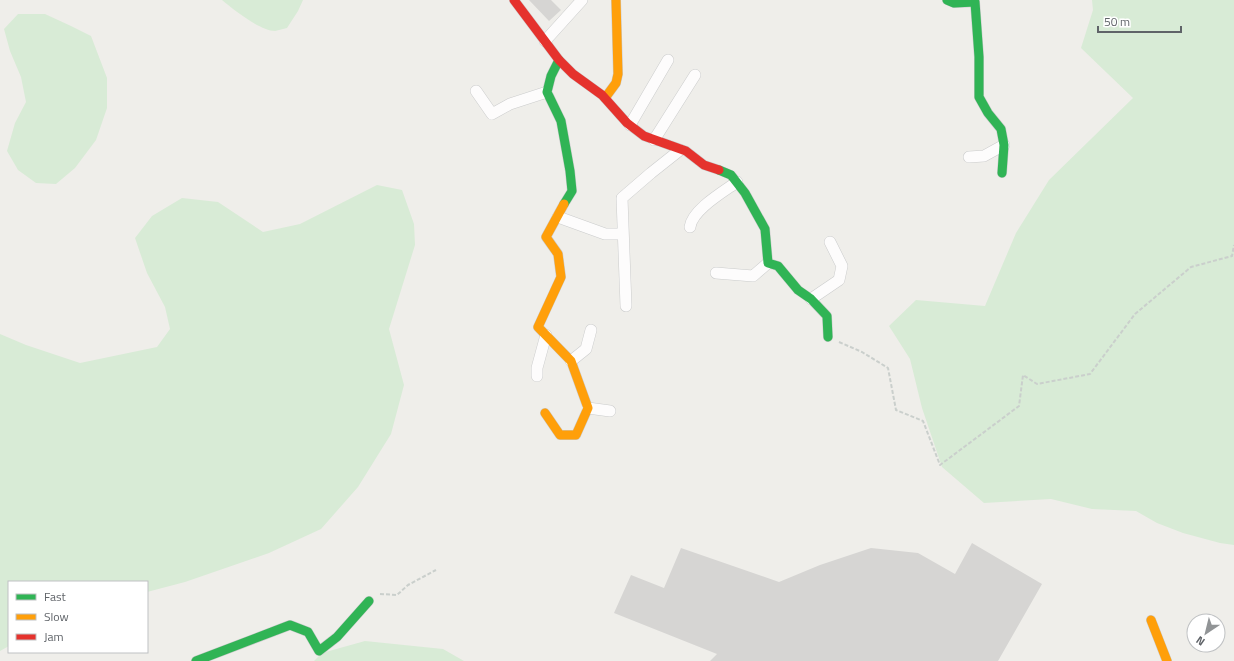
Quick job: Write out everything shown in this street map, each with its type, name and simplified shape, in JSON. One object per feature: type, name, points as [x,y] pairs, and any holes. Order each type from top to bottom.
[{"type":"street","points":[[514,0],[559,60],[573,74],[602,95],[630,125],[644,136],[686,152],[704,165],[731,175],[749,200],[765,229],[768,262]]},
{"type":"street","points":[[545,42],[582,0]]},
{"type":"street","points":[[605,98],[616,84],[618,74],[616,0]]},
{"type":"street","points":[[947,0],[954,3],[975,2],[980,97],[988,113],[1001,129],[1004,145],[1002,173]]},
{"type":"street","points":[[545,413],[560,435],[576,435],[588,408],[572,361],[538,327],[560,277],[558,254],[546,237],[572,191],[561,121],[547,92],[551,76],[559,60]]},
{"type":"street","points":[[630,125],[668,60]]},
{"type":"street","points":[[654,140],[695,75]]},
{"type":"street","points":[[476,91],[492,114],[510,104],[547,92]]},
{"type":"street","points":[[969,157],[984,156],[1004,145]]},
{"type":"street","points":[[626,306],[622,198],[651,172],[680,150]]},
{"type":"street","points":[[690,227],[691,221],[698,211],[737,182]]},
{"type":"street","points":[[558,217],[605,234],[623,234]]},
{"type":"street","points":[[811,299],[839,280],[842,266],[830,242]]},
{"type":"street","points":[[716,273],[753,276],[768,262]]},
{"type":"street","points":[[768,262],[778,266],[798,290],[811,299],[827,316],[828,337]]},
{"type":"street","points":[[572,361],[586,348],[591,330]]},
{"type":"street","points":[[537,376],[537,368],[546,335]]},
{"type":"street","points":[[588,408],[610,411]]},
{"type":"street","points":[[196,661],[290,625],[308,632],[319,651],[337,637],[369,601]]},
{"type":"street","points":[[1151,620],[1167,661]]},
{"type":"path","points":[[828,337],[862,352],[888,368],[896,410],[923,421],[940,465],[1019,406],[1023,375],[1036,384],[1090,374],[1135,314],[1191,267],[1232,256],[1234,245]]},
{"type":"path","points":[[369,601],[380,594],[397,595],[408,585],[436,570]]},
{"type":"green space","points":[[222,0],[303,0],[287,28],[275,31],[255,24]]},
{"type":"green space","points":[[1092,0],[1234,0],[1234,545],[1220,543],[1183,533],[1157,523],[1136,511],[1092,509],[1051,499],[984,503],[942,467],[922,408],[910,359],[889,326],[916,300],[985,306],[1016,233],[1049,180],[1133,98],[1081,48],[1093,10]]},
{"type":"green space","points":[[18,14],[45,14],[91,36],[107,78],[107,108],[96,140],[75,168],[56,184],[36,183],[18,170],[7,151],[15,123],[26,102],[21,77],[10,51],[4,29]]},
{"type":"green space","points":[[377,185],[402,190],[414,224],[415,245],[389,329],[404,385],[391,434],[358,487],[321,529],[269,553],[185,582],[148,592],[148,581],[8,581],[8,647],[0,651],[0,334],[26,345],[80,363],[157,347],[170,329],[165,307],[147,273],[135,238],[152,216],[182,198],[218,202],[263,232],[300,224]]},
{"type":"green space","points":[[365,641],[443,649],[464,661],[314,661],[322,653]]},
{"type":"building","points":[[529,0],[551,0],[561,10],[549,21]]},
{"type":"building","points":[[972,543],[1042,584],[998,661],[710,661],[717,654],[614,613],[631,575],[664,588],[681,548],[779,582],[820,565],[871,548],[918,553],[955,574]]},
{"type":"traffic: fast","points":[[947,0],[954,3],[975,2],[979,57],[979,97],[988,113],[1001,129],[1004,145],[1002,173]]},
{"type":"traffic: fast","points":[[559,60],[551,76],[547,92],[561,121],[570,171],[572,191],[564,204]]},
{"type":"traffic: fast","points":[[719,170],[731,175],[745,193],[765,229],[768,263],[778,266],[798,290],[811,299],[827,316],[828,337]]},
{"type":"traffic: fast","points":[[196,661],[290,625],[308,632],[319,651],[337,637],[369,601]]},
{"type":"traffic: slow","points":[[605,98],[616,83],[618,74],[616,0]]},
{"type":"traffic: slow","points":[[545,413],[560,435],[576,435],[588,408],[571,361],[538,327],[561,277],[558,254],[546,237],[564,204]]},
{"type":"traffic: slow","points":[[1151,620],[1167,661]]},
{"type":"traffic: jam","points":[[514,0],[559,60],[573,74],[602,95],[627,123],[644,136],[686,151],[704,165],[719,170]]}]
